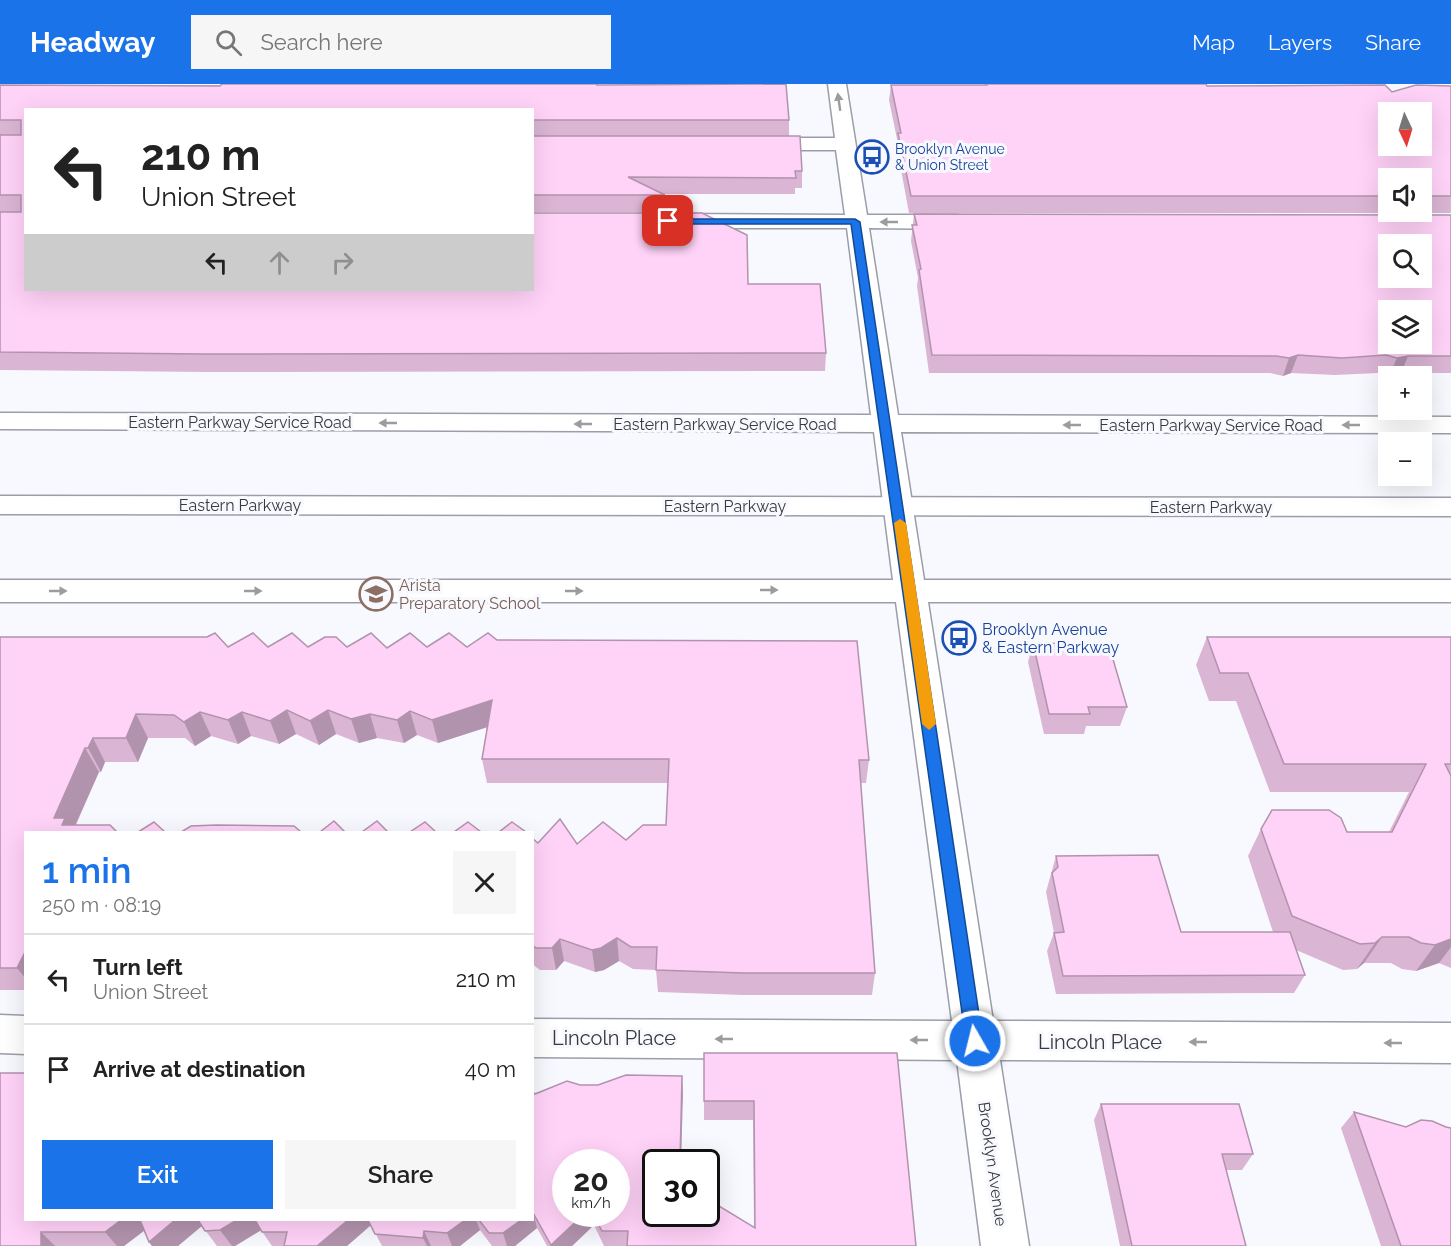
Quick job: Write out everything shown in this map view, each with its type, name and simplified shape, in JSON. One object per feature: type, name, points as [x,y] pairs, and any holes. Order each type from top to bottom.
[{"type":"street","name":"Brooklyn Avenue","points":[[837,84],[855,222],[1005,1246]]},
{"type":"street","points":[[740,144],[844,144]]},
{"type":"street","points":[[650,221],[975,222]]},
{"type":"street","name":"Eastern Parkway Service Road","points":[[0,422],[1451,425]]},
{"type":"street","name":"Eastern Parkway","points":[[0,505],[1451,507]]},
{"type":"street","points":[[0,591],[1451,591]]},
{"type":"street","points":[[0,1034],[24,1035]]},
{"type":"street","name":"Lincoln Place","points":[[534,1038],[1451,1043]]},
{"type":"building","points":[[222,84],[786,84],[789,120],[534,120],[534,108],[24,108],[24,291],[534,291],[534,213],[702,213],[747,235],[748,284],[820,284],[826,353],[0,352],[0,212],[21,212],[21,195],[0,195],[0,135],[21,135],[21,120],[0,120],[0,85],[220,86]]},
{"type":"building","points":[[891,85],[1385,85],[1392,92],[1416,85],[1451,86],[1451,196],[1432,196],[1432,168],[1378,168],[1378,196],[911,196]]},
{"type":"building","points":[[534,136],[800,136],[802,171],[795,171],[796,178],[628,177],[665,195],[534,195]]},
{"type":"building","points":[[914,214],[1378,215],[1378,222],[1432,222],[1432,215],[1451,215],[1451,356],[1397,358],[1386,355],[1342,358],[1298,355],[1289,358],[1276,356],[932,355],[919,270],[921,269],[912,225],[917,225]]},
{"type":"building","points":[[215,633],[228,647],[253,633],[268,647],[292,633],[308,647],[325,637],[336,637],[347,647],[371,633],[387,648],[410,633],[427,647],[449,633],[467,647],[488,633],[497,640],[857,641],[869,760],[859,760],[875,973],[656,970],[657,947],[631,947],[617,938],[601,948],[592,950],[560,939],[552,948],[536,948],[534,946],[534,840],[538,843],[560,819],[577,844],[603,822],[626,840],[643,825],[666,825],[669,759],[482,759],[492,700],[432,720],[410,711],[397,720],[370,714],[351,719],[328,710],[310,721],[287,710],[270,721],[242,712],[228,720],[200,712],[184,722],[174,715],[136,714],[126,738],[93,738],[88,748],[85,748],[54,818],[65,818],[62,825],[110,825],[116,831],[24,831],[24,954],[17,968],[0,968],[0,637],[207,637]]},
{"type":"building","points":[[1207,637],[1451,637],[1451,764],[1445,764],[1451,776],[1451,939],[1435,945],[1421,943],[1409,937],[1382,937],[1375,943],[1360,944],[1292,916],[1261,829],[1272,810],[1329,810],[1341,818],[1347,832],[1392,832],[1426,764],[1284,764],[1248,673],[1220,673]]},
{"type":"building","points":[[1033,643],[1091,644],[1097,649],[1110,649],[1127,707],[1088,707],[1090,714],[1049,714]]},
{"type":"building","points":[[334,821],[344,831],[321,831]]},
{"type":"building","points":[[377,821],[387,831],[363,831]]},
{"type":"building","points":[[154,822],[164,831],[140,831]]},
{"type":"building","points":[[425,822],[435,831],[412,831]]},
{"type":"building","points":[[468,822],[480,831],[455,831]]},
{"type":"building","points":[[512,822],[525,831],[500,831]]},
{"type":"building","points":[[191,826],[294,826],[300,831],[183,831]]},
{"type":"building","points":[[1158,855],[1181,932],[1290,932],[1305,975],[1063,976],[1054,933],[1064,932],[1052,873],[1058,867],[1056,856]]},
{"type":"building","points":[[704,1053],[897,1053],[916,1246],[627,1246],[628,1231],[602,1231],[600,1227],[630,1227],[630,1149],[552,1149],[552,1227],[570,1227],[551,1245],[534,1215],[534,1093],[567,1081],[580,1085],[598,1085],[626,1075],[682,1076],[680,1149],[642,1149],[642,1227],[720,1227],[720,1207],[755,1228],[754,1101],[704,1101]]},
{"type":"building","points":[[0,1073],[24,1073],[24,1221],[120,1221],[105,1232],[41,1232],[41,1246],[0,1246]]},
{"type":"building","points":[[1101,1104],[1239,1104],[1253,1154],[1222,1154],[1246,1246],[1132,1246]]},
{"type":"building","points":[[1354,1112],[1406,1127],[1421,1120],[1432,1121],[1451,1128],[1451,1246],[1401,1246]]},
{"type":"building","points":[[140,1221],[174,1221],[149,1242]]},
{"type":"building","points":[[199,1221],[235,1221],[220,1230],[205,1231]]},
{"type":"building","points":[[256,1221],[347,1221],[317,1246],[284,1246],[287,1232],[262,1232]]},
{"type":"building","points":[[368,1221],[464,1221],[447,1233],[424,1231],[423,1238],[375,1234]]},
{"type":"building","points":[[480,1221],[520,1221],[503,1233],[489,1233]]},
{"type":"slow traffic","points":[[900,523],[929,724]]},
{"type":"place","name":"Brooklyn Avenue & Union Street","points":[[872,157]]},
{"type":"place","name":"Arista Preparatory School","points":[[376,594]]},
{"type":"place","name":"Brooklyn Avenue & Eastern Parkway","points":[[959,638]]},
{"type":"route","points":[[668,221],[855,222],[975,1041]]}]
